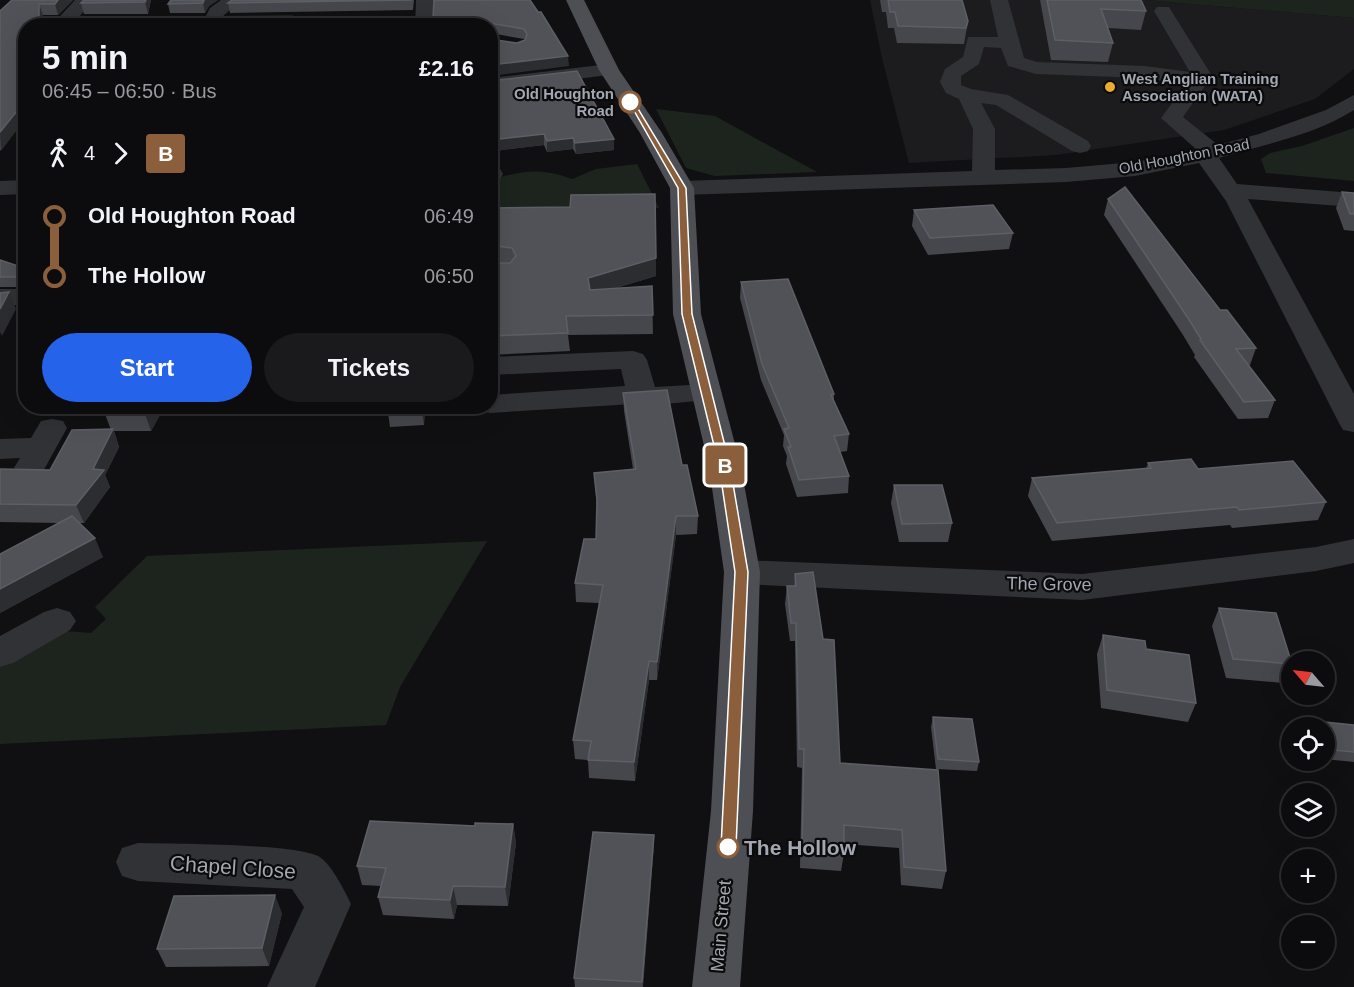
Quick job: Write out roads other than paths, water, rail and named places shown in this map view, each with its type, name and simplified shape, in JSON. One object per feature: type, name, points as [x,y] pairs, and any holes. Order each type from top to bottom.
[{"type":"main road","name":"Main Street","points":[[575,0],[609,70],[651,133],[682,188],[687,314],[725,466],[742,572],[732,811],[716,987]]},
{"type":"street","points":[[68,18],[85,0]]},
{"type":"street","points":[[213,18],[216,12],[233,0]]},
{"type":"street","points":[[424,18],[425,0]]},
{"type":"street","points":[[999,0],[1015,62],[1036,68],[1145,72],[1199,80]]},
{"type":"street","points":[[1163,11],[1202,76],[1172,118],[1209,154],[1229,190],[1238,201],[1354,423]]},
{"type":"street","points":[[1009,43],[975,41],[972,60],[952,73],[950,82],[953,89],[967,95],[1002,99],[1080,146]]},
{"type":"street","points":[[498,83],[609,70]]},
{"type":"street","points":[[967,95],[984,129],[983,178]]},
{"type":"street","name":"Old Houghton Road","points":[[682,188],[983,178],[1135,169],[1267,139],[1333,114],[1354,101]]},
{"type":"street","points":[[0,188],[18,187]]},
{"type":"street","points":[[1229,190],[1354,200]]},
{"type":"street","points":[[0,297],[18,297]]},
{"type":"street","points":[[498,366],[633,360],[643,397],[707,393]]},
{"type":"street","points":[[498,403],[642,394]]},
{"type":"street","points":[[0,449],[41,448]]},
{"type":"street","name":"The Grove","points":[[742,572],[1082,587],[1316,559],[1354,551]]},
{"type":"street","points":[[0,653],[57,621]]},
{"type":"street","name":"Chapel Close","points":[[138,862],[278,867],[305,871],[328,904],[291,987]]},
{"type":"place","name":"West Anglian Training Association (WATA)","points":[[1110,87]]},
{"type":"place","name":"Old Houghton Road","points":[[630,102]]},
{"type":"place","name":"The Hollow","points":[[728,847]]}]
